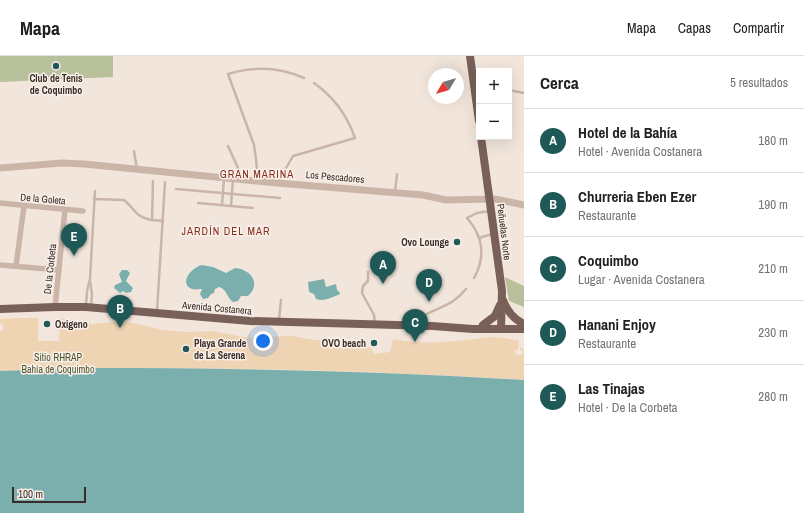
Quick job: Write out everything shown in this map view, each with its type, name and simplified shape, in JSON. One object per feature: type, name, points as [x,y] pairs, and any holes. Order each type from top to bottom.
[{"type":"main road","points":[[470,56],[476,81]]},
{"type":"main road","name":"Peñuelas Norte","points":[[481,140],[502,291],[501,327]]},
{"type":"main road","points":[[502,291],[503,300],[509,312],[516,320],[524,325]]},
{"type":"main road","points":[[483,325],[492,319],[497,313],[502,300]]},
{"type":"main road","name":"Avenida Costanera","points":[[0,309],[55,306],[88,307],[224,320],[432,326],[466,329],[524,325]]},
{"type":"main road","name":"Avenida Costanera","points":[[432,326],[451,323],[524,329]]},
{"type":"street","name":"Los Pescadores","points":[[0,168],[73,163],[244,180],[423,195],[446,200],[495,200],[524,205]]},
{"type":"street","name":"De la Goleta","points":[[0,203],[83,211]]},
{"type":"street","points":[[16,266],[24,206]]},
{"type":"street","name":"De la Corbeta","points":[[55,306],[65,210]]},
{"type":"street","points":[[0,265],[59,270]]},
{"type":"lane","points":[[258,181],[254,145],[228,74],[249,69],[264,68],[286,71],[304,78]]},
{"type":"lane","points":[[277,183],[293,156],[355,138],[350,124],[338,105],[327,93],[314,83]]},
{"type":"lane","points":[[512,91],[524,93]]},
{"type":"lane","points":[[228,146],[244,180]]},
{"type":"lane","points":[[134,151],[137,169]]},
{"type":"lane","points":[[395,193],[397,174]]},
{"type":"lane","points":[[222,205],[224,178]]},
{"type":"lane","points":[[231,206],[233,178]]},
{"type":"lane","points":[[152,220],[153,181]]},
{"type":"lane","points":[[157,313],[165,182]]},
{"type":"lane","points":[[176,189],[280,198]]},
{"type":"lane","points":[[88,307],[87,291],[90,279],[94,191]]},
{"type":"lane","points":[[94,198],[124,200],[138,216],[144,219],[163,221]]},
{"type":"lane","points":[[198,203],[253,208]]},
{"type":"lane","points":[[474,278],[479,268],[482,248],[475,229],[467,218],[477,212],[492,211]]},
{"type":"lane","points":[[479,238],[494,233]]},
{"type":"lane","points":[[368,272],[368,282],[363,286],[362,293],[374,315],[375,324]]},
{"type":"lane","points":[[88,307],[92,289],[90,279]]},
{"type":"lane","points":[[422,326],[424,317],[427,314],[449,304],[466,289]]},
{"type":"lane","points":[[279,322],[281,300]]},
{"type":"green space","name":"Club de Tenis de Coquimbo","points":[[0,56],[113,56],[113,77],[0,82]]},
{"type":"green space","points":[[505,277],[524,286],[524,307],[509,301]]},
{"type":"sand","name":"Playa Grande de La Serena","points":[[38,318],[38,341],[59,341],[60,318],[92,324],[124,321],[163,330],[188,332],[213,331],[244,337],[292,336],[315,340],[339,340],[339,348],[351,348],[350,346],[354,346],[354,344],[363,348],[371,347],[374,354],[390,352],[393,339],[411,342],[437,342],[495,337],[519,341],[518,350],[515,350],[515,354],[522,355],[523,351],[520,350],[520,348],[524,349],[524,380],[393,373],[262,369],[131,368],[0,371],[0,331],[3,331],[3,324],[0,323],[0,319]]},
{"type":"water","points":[[202,265],[213,267],[226,273],[235,268],[245,271],[254,282],[252,291],[248,296],[241,296],[238,301],[233,302],[224,290],[219,287],[215,289],[214,293],[208,298],[203,299],[200,294],[202,289],[192,289],[186,283],[186,279],[191,272],[198,266]]},
{"type":"water","points":[[122,270],[127,270],[130,273],[126,281],[133,288],[131,292],[126,293],[123,291],[120,293],[114,288],[115,285],[122,282],[119,274]]},
{"type":"water","points":[[324,279],[326,287],[336,284],[337,290],[340,294],[325,300],[316,299],[314,294],[309,292],[308,282]]},
{"type":"water","points":[[91,368],[308,371],[416,374],[524,380],[524,513],[0,513],[0,371]]},
{"type":"place","name":"Club de Tenis de Coquimbo","points":[[56,66]]},
{"type":"place","name":"Ovo Lounge","points":[[457,242]]},
{"type":"place","name":"Las Tinajas","points":[[74,256]]},
{"type":"place","name":"Hotel de la Bahía","points":[[383,284]]},
{"type":"place","name":"Hanani Enjoy","points":[[429,302]]},
{"type":"place","name":"Oxigeno","points":[[47,324]]},
{"type":"place","name":"Churreria Eben Ezer","points":[[120,328]]},
{"type":"place","name":"Coquimbo","points":[[415,342]]},
{"type":"place","name":"OVO beach","points":[[374,343]]},
{"type":"place","name":"Playa Grande de La Serena","points":[[186,349]]},
{"type":"district","name":"GRAN MARINA","points":[[257,174]]},
{"type":"district","name":"JARDÍN DEL MAR","points":[[226,231]]},
{"type":"park label","name":"Sitio RHRAP Bahía de Coquimbo","points":[[58,362]]}]
